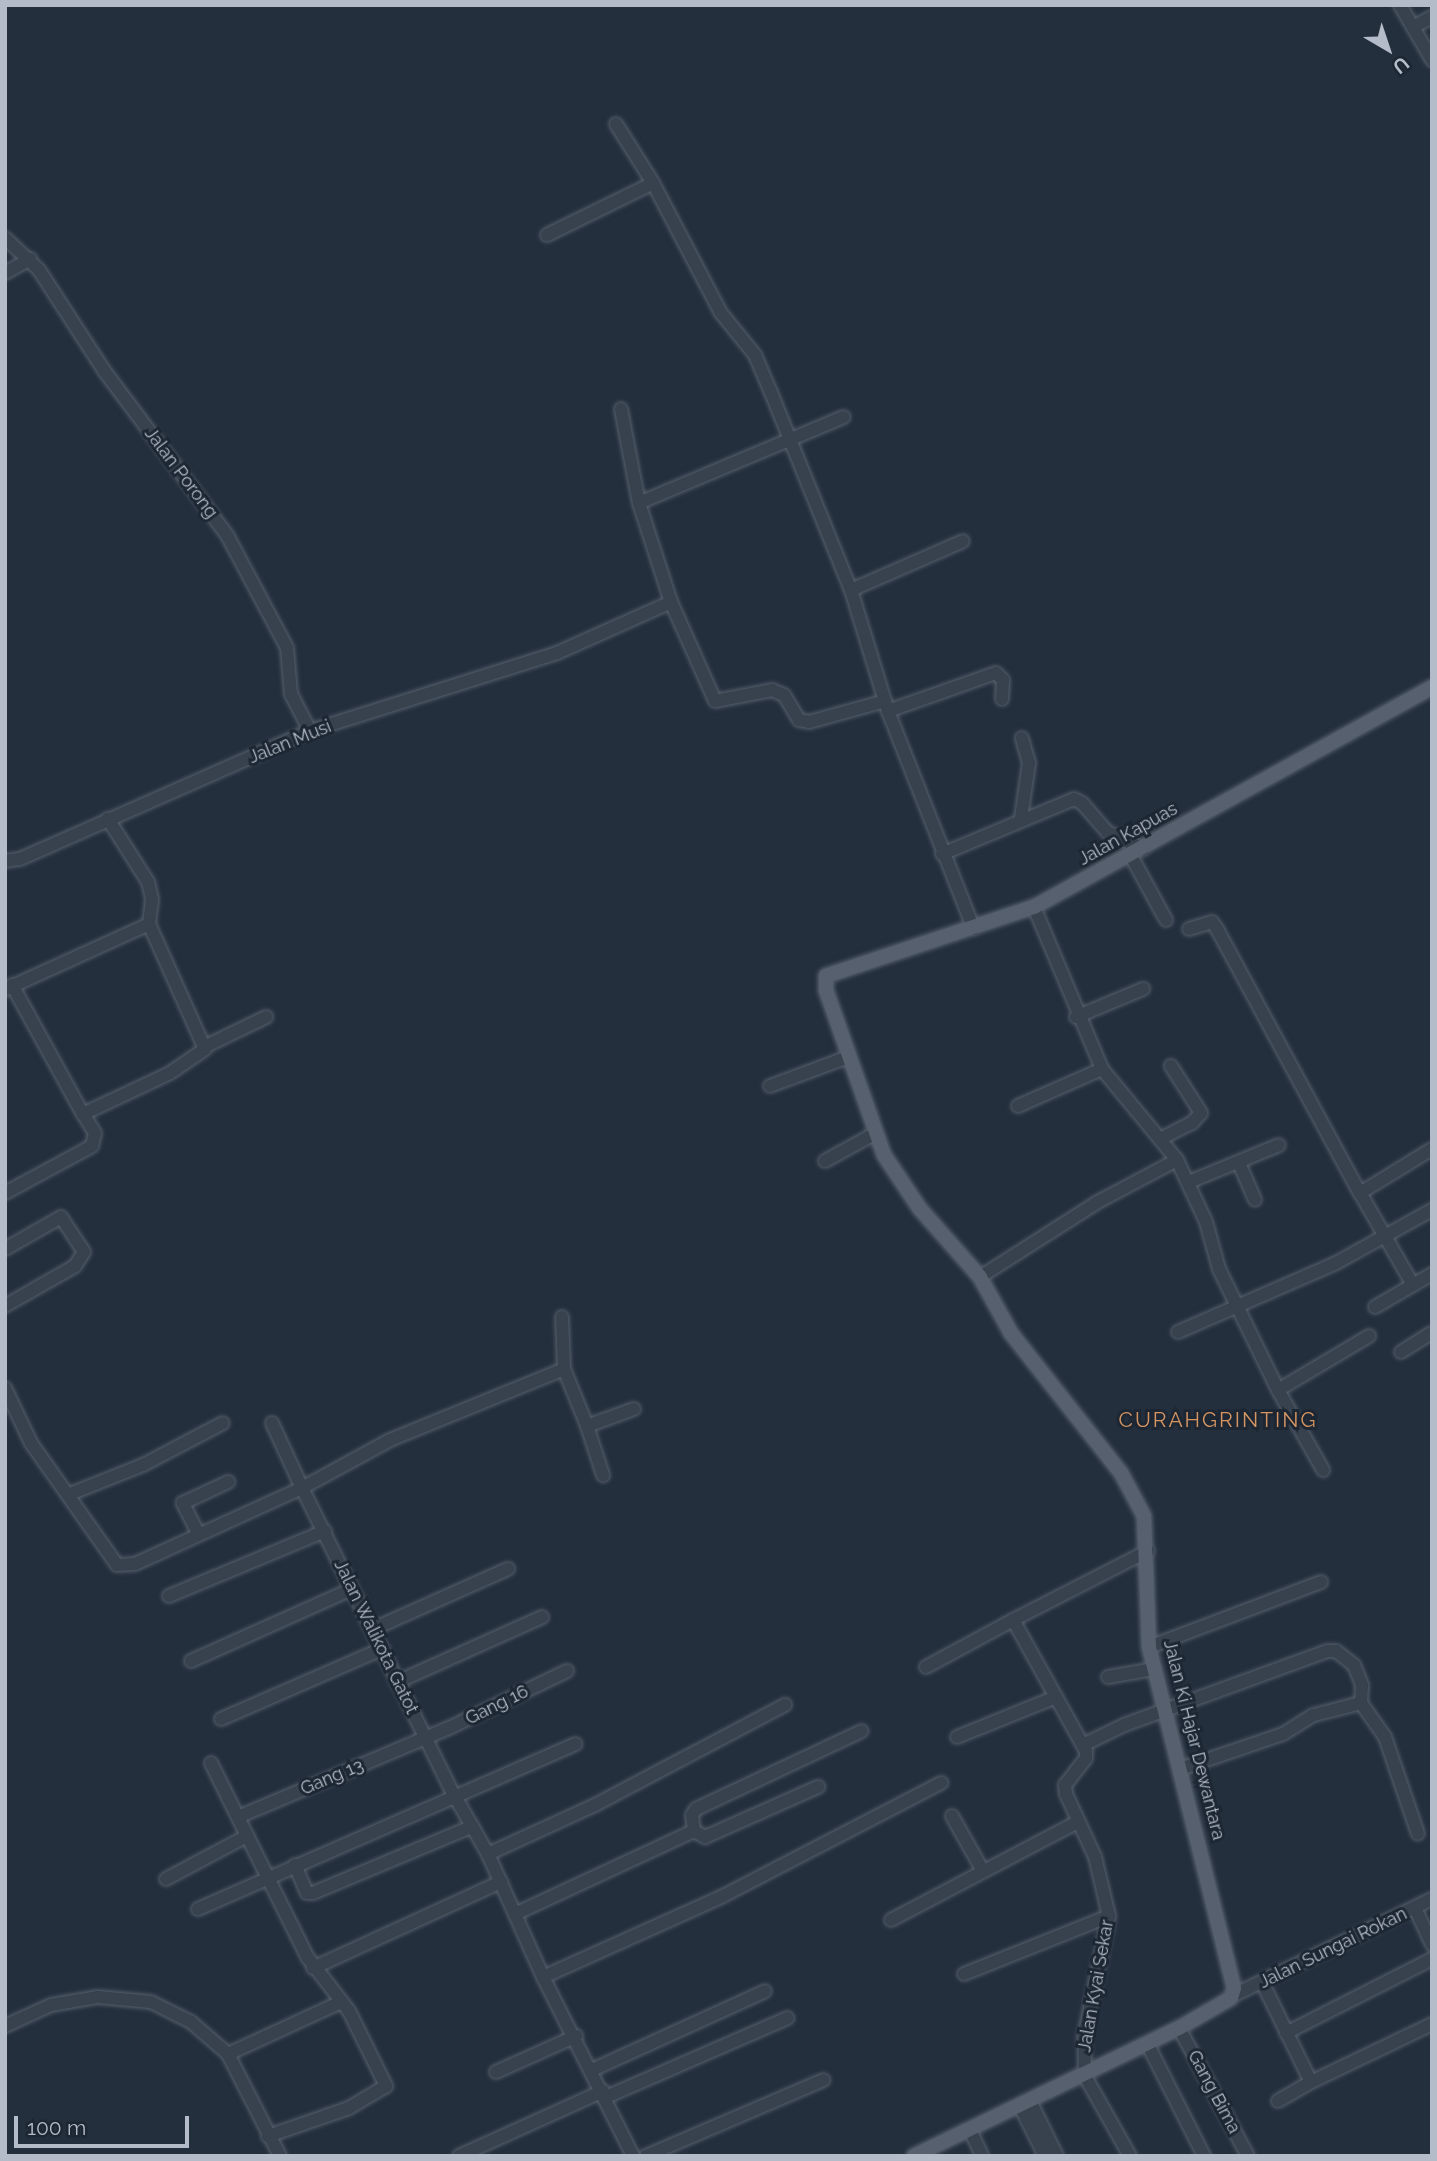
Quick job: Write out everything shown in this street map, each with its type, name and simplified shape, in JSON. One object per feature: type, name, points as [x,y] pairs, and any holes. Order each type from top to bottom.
[{"type":"main road","name":"Jalan Kapuas","points":[[826,976],[972,924],[1034,907],[1134,849],[1432,687]]},
{"type":"main road","name":"Jalan Ki Hajar Dewantara","points":[[826,976],[826,990],[884,1156],[914,1201],[980,1277],[1024,1353],[1121,1473],[1144,1516],[1148,1551],[1149,1647],[1153,1669],[1234,1995]]},
{"type":"main road","points":[[914,2156],[936,2152],[1180,2028],[1234,1995]]},
{"type":"street","points":[[1401,5],[1432,60]]},
{"type":"street","points":[[1413,27],[1432,17]]},
{"type":"street","points":[[616,124],[653,183],[721,313],[755,355],[850,590],[886,706],[942,854],[972,924]]},
{"type":"street","points":[[547,234],[653,183]]},
{"type":"street","name":"Jalan Porong","points":[[5,238],[30,259],[105,372],[210,510],[251,575],[287,648],[291,694],[310,731]]},
{"type":"street","points":[[5,273],[30,259]]},
{"type":"street","points":[[621,409],[639,503],[671,602],[715,701],[772,690],[784,695],[799,720],[808,722],[886,706],[996,673],[1003,680],[1002,699]]},
{"type":"street","points":[[639,503],[844,417]]},
{"type":"street","points":[[850,590],[963,541]]},
{"type":"street","name":"Jalan Musi","points":[[5,862],[20,859],[310,731],[557,653],[671,602]]},
{"type":"street","points":[[1021,738],[1029,763],[1021,818]]},
{"type":"street","points":[[942,854],[1021,818],[1074,799],[1082,803],[1107,832],[1134,849],[1166,920]]},
{"type":"street","points":[[108,819],[148,882],[152,898],[149,924],[205,1046]]},
{"type":"street","points":[[1034,907],[1076,1017],[1102,1069],[1177,1160],[1189,1182],[1236,1303],[1278,1390],[1323,1470]]},
{"type":"street","points":[[1189,929],[1212,922],[1217,929],[1413,1285]]},
{"type":"street","points":[[5,1193],[92,1146],[95,1133],[8,987],[149,924]]},
{"type":"street","points":[[1076,1017],[1143,989]]},
{"type":"street","points":[[83,1114],[170,1073],[205,1046],[266,1017]]},
{"type":"street","points":[[770,1086],[848,1057]]},
{"type":"street","points":[[1160,1139],[1192,1123],[1201,1113],[1171,1066]]},
{"type":"street","points":[[1018,1106],[1102,1069]]},
{"type":"street","points":[[825,1161],[876,1133]]},
{"type":"street","points":[[1189,1182],[1279,1146]]},
{"type":"street","points":[[1360,1193],[1432,1149]]},
{"type":"street","points":[[980,1277],[1096,1203],[1177,1160]]},
{"type":"street","points":[[1239,1163],[1255,1200]]},
{"type":"street","points":[[1178,1332],[1236,1303],[1336,1263],[1386,1238],[1432,1210]]},
{"type":"street","points":[[5,1250],[61,1217],[84,1252],[75,1266],[5,1306]]},
{"type":"street","points":[[1375,1307],[1432,1274]]},
{"type":"street","points":[[562,1317],[564,1369],[603,1475]]},
{"type":"street","points":[[1401,1352],[1432,1333]]},
{"type":"street","points":[[1278,1390],[1369,1336]]},
{"type":"street","points":[[5,1388],[31,1443],[70,1494],[117,1565],[135,1564],[198,1533],[302,1488],[390,1440],[564,1369]]},
{"type":"street","points":[[587,1426],[634,1409]]},
{"type":"street","points":[[70,1494],[143,1465],[223,1423]]},
{"type":"street","name":"Jalan Walikota Gatot","points":[[272,1423],[453,1794],[488,1854],[543,1978],[576,2036],[604,2094],[629,2155]]},
{"type":"street","points":[[198,1533],[183,1503],[228,1482]]},
{"type":"street","points":[[169,1596],[325,1531]]},
{"type":"street","points":[[926,1667],[1148,1551]]},
{"type":"street","points":[[373,1629],[508,1569]]},
{"type":"street","points":[[1149,1647],[1321,1582]]},
{"type":"street","points":[[191,1661],[352,1589]]},
{"type":"street","points":[[397,1682],[542,1617]]},
{"type":"street","points":[[1013,1620],[1083,1745],[1327,1651],[1336,1651],[1354,1665],[1362,1685],[1361,1703],[1385,1737],[1418,1834]]},
{"type":"street","points":[[221,1719],[382,1648]]},
{"type":"street","points":[[1108,1677],[1153,1669]]},
{"type":"street","name":"Gang 16","points":[[426,1737],[567,1671]]},
{"type":"street","points":[[957,1737],[1056,1696]]},
{"type":"street","points":[[1180,1769],[1283,1734],[1314,1715],[1361,1703]]},
{"type":"street","points":[[488,1854],[595,1805],[785,1705]]},
{"type":"street","points":[[694,1831],[692,1815],[696,1809],[862,1731]]},
{"type":"street","name":"Gang 13","points":[[238,1817],[426,1737]]},
{"type":"street","points":[[198,1909],[453,1794],[575,1744]]},
{"type":"street","name":"Jalan Kyai Sekar","points":[[1083,1745],[1086,1758],[1065,1785],[1078,1822],[1095,1857],[1110,1916],[1084,2038],[1085,2076]]},
{"type":"street","points":[[211,1763],[313,1968],[339,2003],[349,2011],[386,2087],[349,2108],[268,2136]]},
{"type":"street","points":[[543,1978],[723,1896],[940,1783]]},
{"type":"street","points":[[694,1831],[705,1837],[818,1787]]},
{"type":"street","points":[[952,1816],[983,1871]]},
{"type":"street","points":[[891,1920],[1078,1822]]},
{"type":"street","points":[[295,1865],[307,1893],[313,1893],[472,1826]]},
{"type":"street","points":[[514,1914],[694,1831]]},
{"type":"street","points":[[166,1879],[247,1836]]},
{"type":"street","points":[[313,1968],[501,1882]]},
{"type":"street","name":"Jalan Sungai Rokan","points":[[1234,1995],[1432,1899]]},
{"type":"street","points":[[1415,1908],[1432,1944]]},
{"type":"street","points":[[964,1975],[1110,1916]]},
{"type":"street","points":[[1286,2033],[1432,1959]]},
{"type":"street","points":[[1262,1982],[1311,2082]]},
{"type":"street","points":[[592,2070],[765,1991]]},
{"type":"street","points":[[5,2026],[51,2005],[98,1997],[151,2002],[191,2022],[228,2054],[280,2156]]},
{"type":"street","points":[[228,2054],[339,2003]]},
{"type":"street","points":[[459,2156],[788,2018]]},
{"type":"street","points":[[1278,2101],[1311,2082],[1432,2024]]},
{"type":"street","name":"Gang Bima","points":[[1180,2028],[1248,2156]]},
{"type":"street","points":[[496,2072],[576,2036]]},
{"type":"street","points":[[1147,2043],[1204,2156]]},
{"type":"street","points":[[1085,2076],[1130,2156]]},
{"type":"street","points":[[646,2156],[823,2080]]},
{"type":"street","points":[[1026,2105],[1045,2156]]},
{"type":"street","points":[[1026,2105],[1057,2156]]},
{"type":"street","points":[[971,2132],[982,2156]]},
{"type":"district","name":"CURAHGRINTING","points":[[1218,1420]]}]
